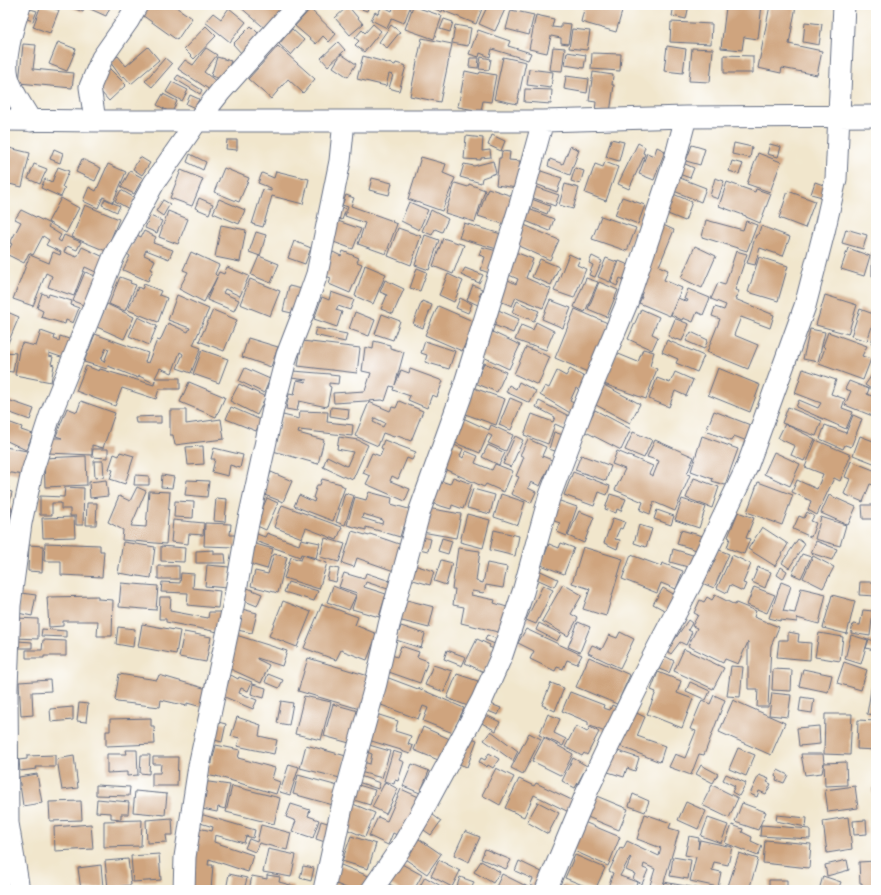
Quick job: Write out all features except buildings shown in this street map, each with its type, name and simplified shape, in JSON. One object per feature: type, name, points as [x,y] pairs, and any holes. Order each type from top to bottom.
[{"type":"street","points":[[20,5],[7,57],[8,77],[17,98],[31,120]]},
{"type":"street","points":[[95,121],[90,87],[102,58],[128,21],[137,5]]},
{"type":"street","points":[[19,890],[6,822],[7,689],[10,605],[21,523],[32,472],[50,416],[114,256],[154,183],[197,121],[298,5]]},
{"type":"street","points":[[546,890],[589,787],[605,753],[642,676],[698,570],[747,467],[805,306],[836,179],[844,5]]},
{"type":"street","points":[[5,120],[543,121],[686,117],[876,116]]},
{"type":"street","points":[[372,890],[402,846],[419,817],[482,700],[502,655],[523,592],[549,498],[580,415],[627,303],[669,176],[686,117]]},
{"type":"street","points":[[184,890],[185,857],[199,766],[234,602],[249,520],[273,409],[287,355],[317,274],[340,161],[344,121]]},
{"type":"street","points":[[324,890],[342,807],[376,683],[389,625],[420,510],[461,396],[520,205],[543,121]]}]
